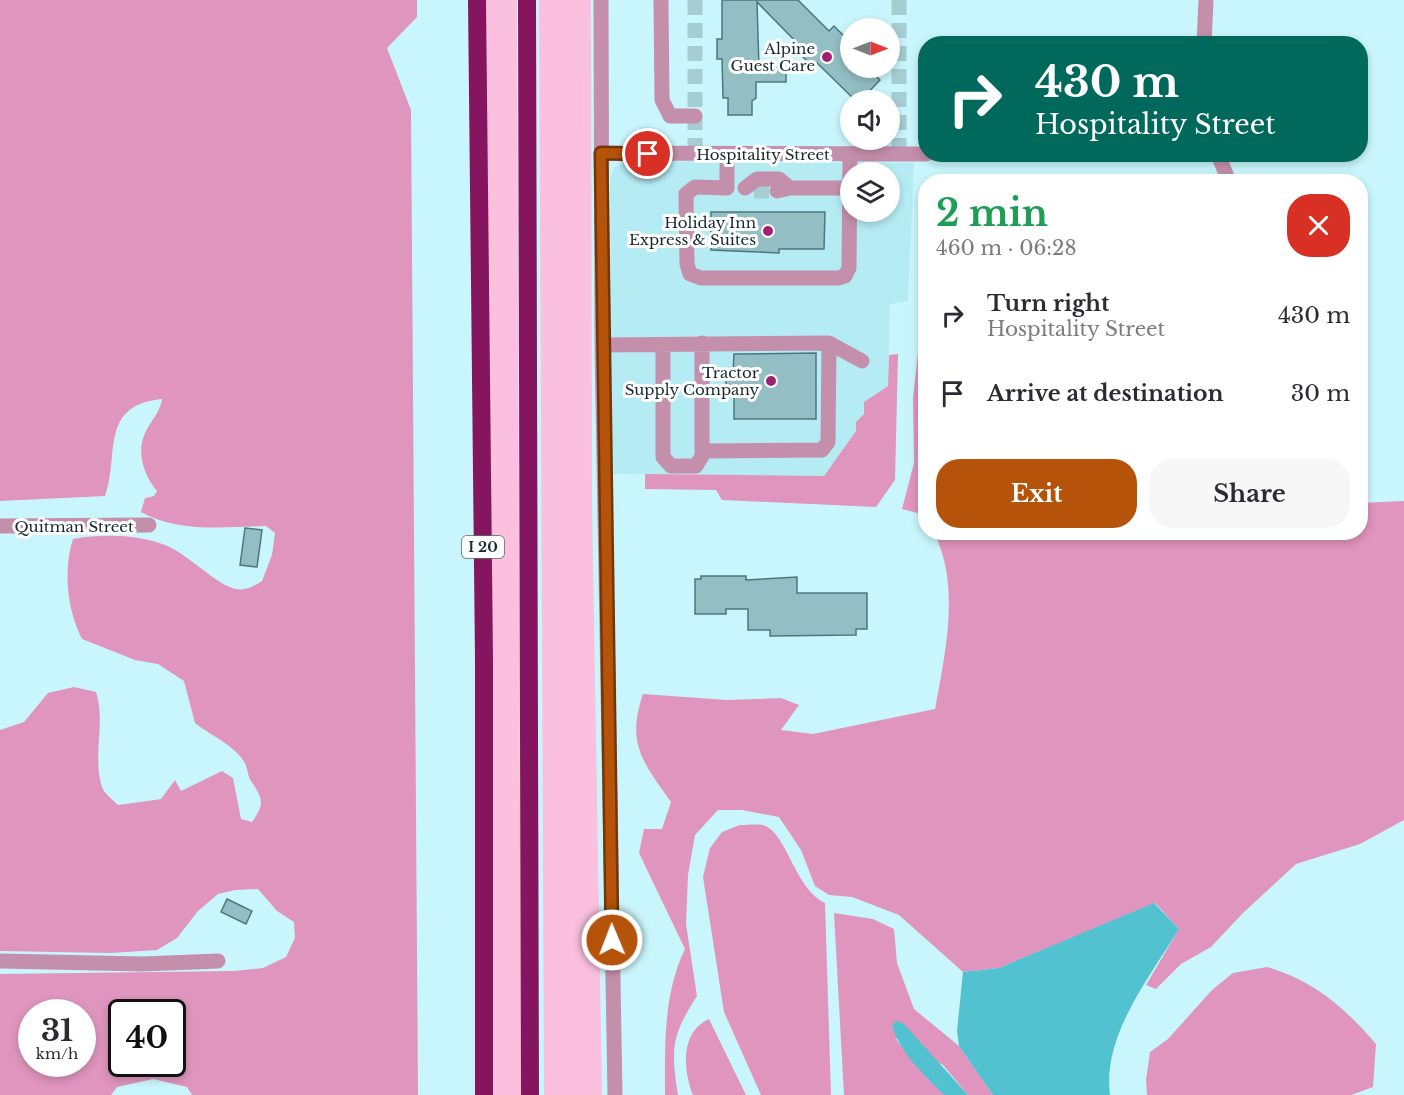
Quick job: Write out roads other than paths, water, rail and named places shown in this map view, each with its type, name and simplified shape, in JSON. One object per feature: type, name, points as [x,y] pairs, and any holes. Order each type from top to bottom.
[{"type":"highway","name":"I 20","points":[[477,0],[484,660],[484,1095]]},
{"type":"highway","points":[[526,0],[530,1095]]},
{"type":"street","points":[[601,0],[602,345],[615,1095]]},
{"type":"street","points":[[661,0],[662,100],[670,116],[695,116]]},
{"type":"street","points":[[1204,36],[1206,0]]},
{"type":"street","name":"Hospitality Street","points":[[601,153],[918,154]]},
{"type":"street","points":[[727,154],[727,188]]},
{"type":"street","points":[[850,154],[850,162]]},
{"type":"street","points":[[840,188],[783,190],[779,179],[757,179],[750,190],[696,188],[686,194],[687,264],[690,274],[701,278],[838,278],[845,276],[849,268],[849,222]]},
{"type":"street","points":[[663,345],[663,457],[671,466],[696,466],[700,462],[702,451],[702,343]]},
{"type":"street","points":[[602,345],[829,343],[862,361]]},
{"type":"street","points":[[702,451],[822,450],[828,442],[829,343]]},
{"type":"street","name":"Quitman Street","points":[[0,526],[149,525]]},
{"type":"street","points":[[0,961],[143,964],[218,961]]},
{"type":"water","points":[[1154,903],[1179,929],[1142,987],[1121,1029],[1113,1050],[1109,1073],[1110,1095],[993,1095],[959,1046],[957,1031],[963,972],[999,968]]},
{"type":"water","points":[[897,1021],[904,1024],[968,1095],[944,1095],[929,1080],[900,1045],[892,1025]]},
{"type":"tunnel","points":[[695,0],[695,154]]},
{"type":"tunnel","points":[[899,0],[899,154]]},
{"type":"tunnel","points":[[754,191],[777,191]]},
{"type":"place","name":"Alpine Guest Care","points":[[827,57]]},
{"type":"place","name":"Holiday Inn Express & Suites","points":[[768,231]]},
{"type":"place","name":"Tractor Supply Company","points":[[771,381]]}]
